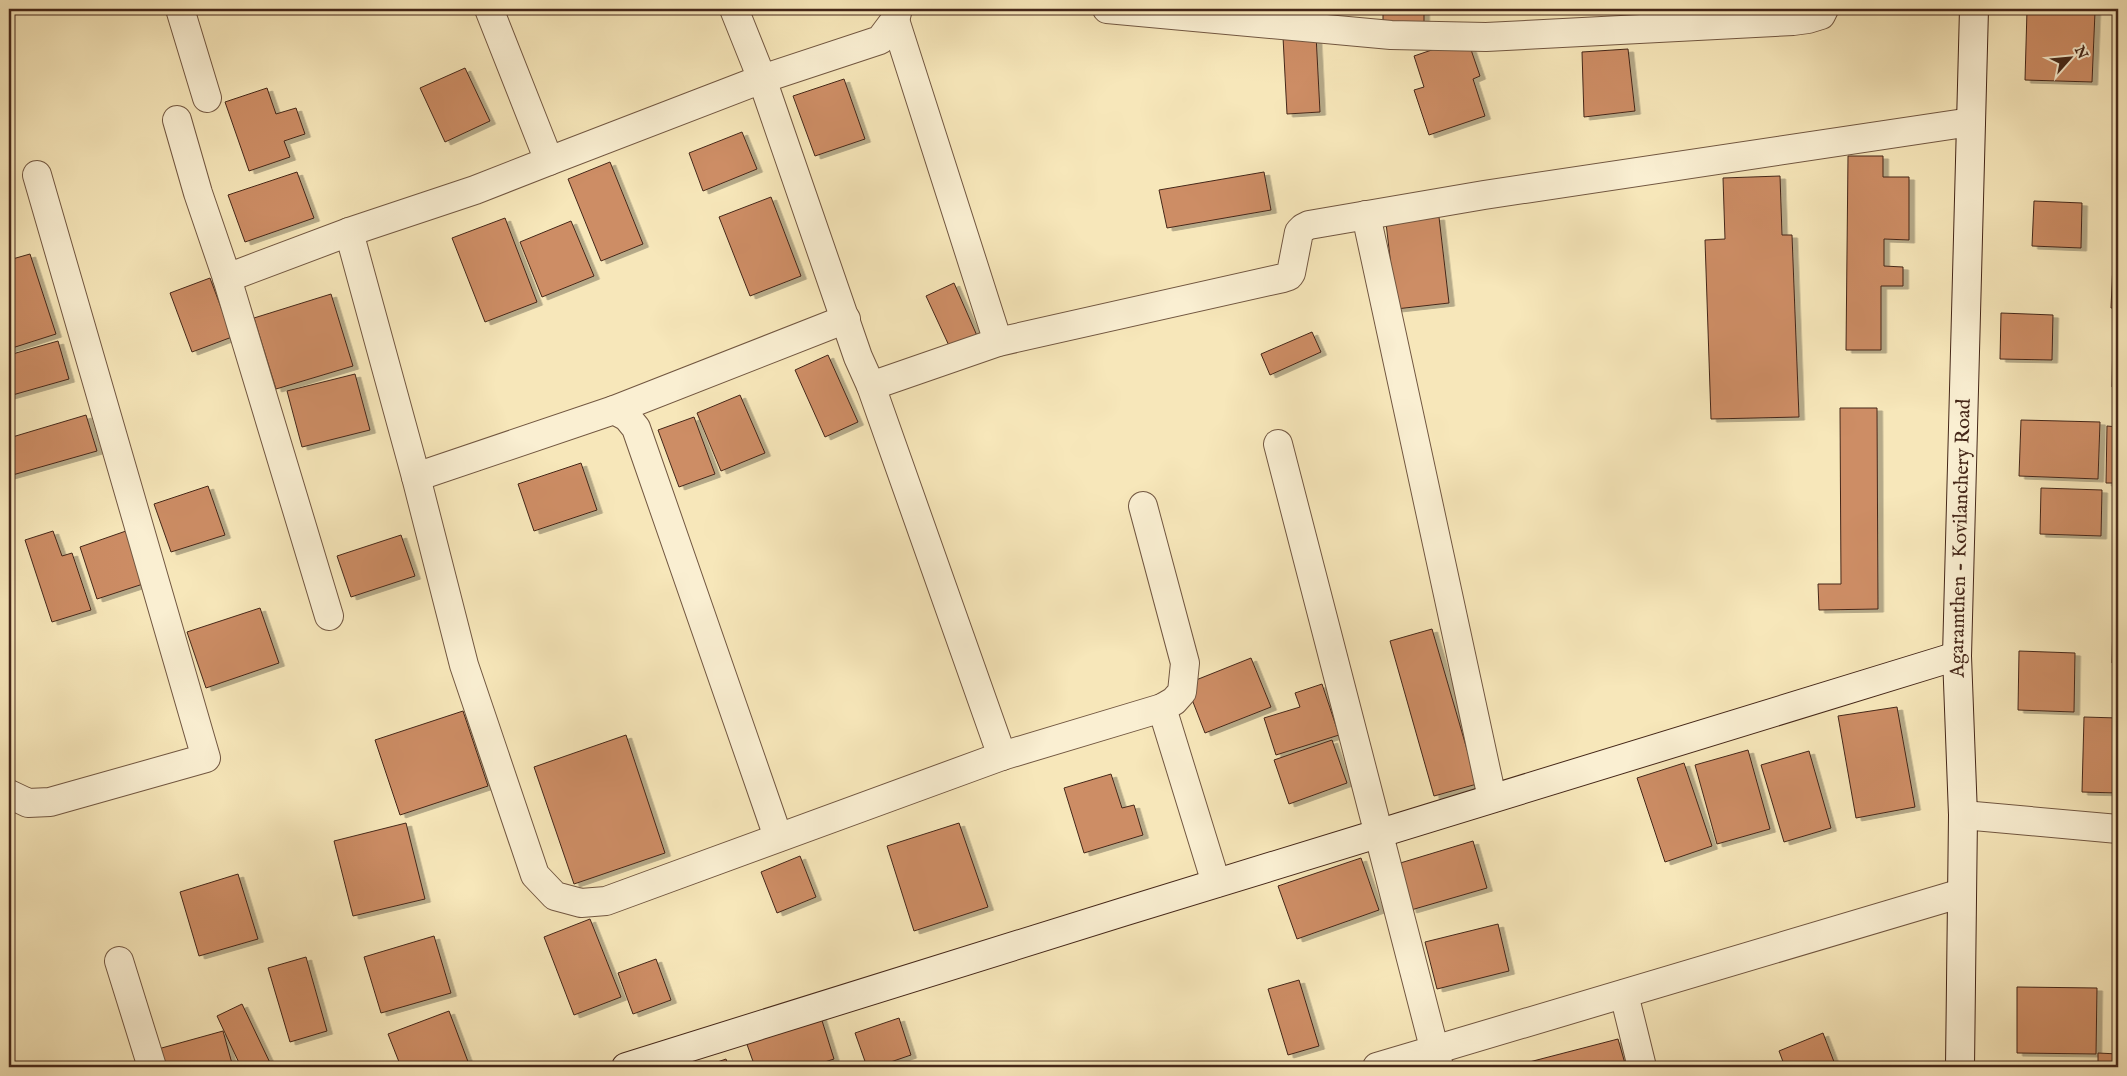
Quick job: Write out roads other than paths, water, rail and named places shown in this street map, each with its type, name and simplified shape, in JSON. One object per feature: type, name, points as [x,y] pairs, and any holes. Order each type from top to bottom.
[{"type":"street","points":[[180,9],[207,98]]},
{"type":"street","points":[[489,9],[549,161]]},
{"type":"street","points":[[734,9],[762,79],[858,357],[872,386],[1002,756]]},
{"type":"street","points":[[1107,9],[1391,35],[1486,37],[1808,20],[1821,15],[1824,9]]},
{"type":"street","name":"Agaramthen - Kovilanchery Road","points":[[1960,1067],[1963,815],[1957,656],[1974,9]]},
{"type":"street","points":[[228,278],[349,232],[475,190],[762,79],[880,40],[897,14]]},
{"type":"street","points":[[897,14],[998,342]]},
{"type":"street","points":[[177,120],[198,193],[228,278],[329,616]]},
{"type":"street","points":[[872,386],[998,342],[1289,276],[1297,238],[1303,228],[1484,194],[1971,122]]},
{"type":"street","points":[[9,794],[28,803],[50,802],[206,758],[36,175]]},
{"type":"street","points":[[1366,215],[1492,798]]},
{"type":"street","points":[[349,232],[416,477],[464,665],[535,875],[555,896],[581,904],[606,900],[1002,756],[1162,708],[1174,701],[1182,692],[1185,663],[1143,506]]},
{"type":"street","points":[[416,477],[614,410],[846,319]]},
{"type":"street","points":[[614,410],[627,417],[636,428],[778,837]]},
{"type":"street","points":[[1278,444],[1437,1059]]},
{"type":"street","points":[[626,1067],[1216,883],[1957,656]]},
{"type":"street","points":[[1162,708],[1216,883]]},
{"type":"street","points":[[1963,815],[2118,829]]},
{"type":"street","points":[[1377,1067],[1437,1059],[1624,994],[1962,893]]},
{"type":"street","points":[[119,962],[152,1067]]},
{"type":"street","points":[[1624,994],[1642,1067]]}]
